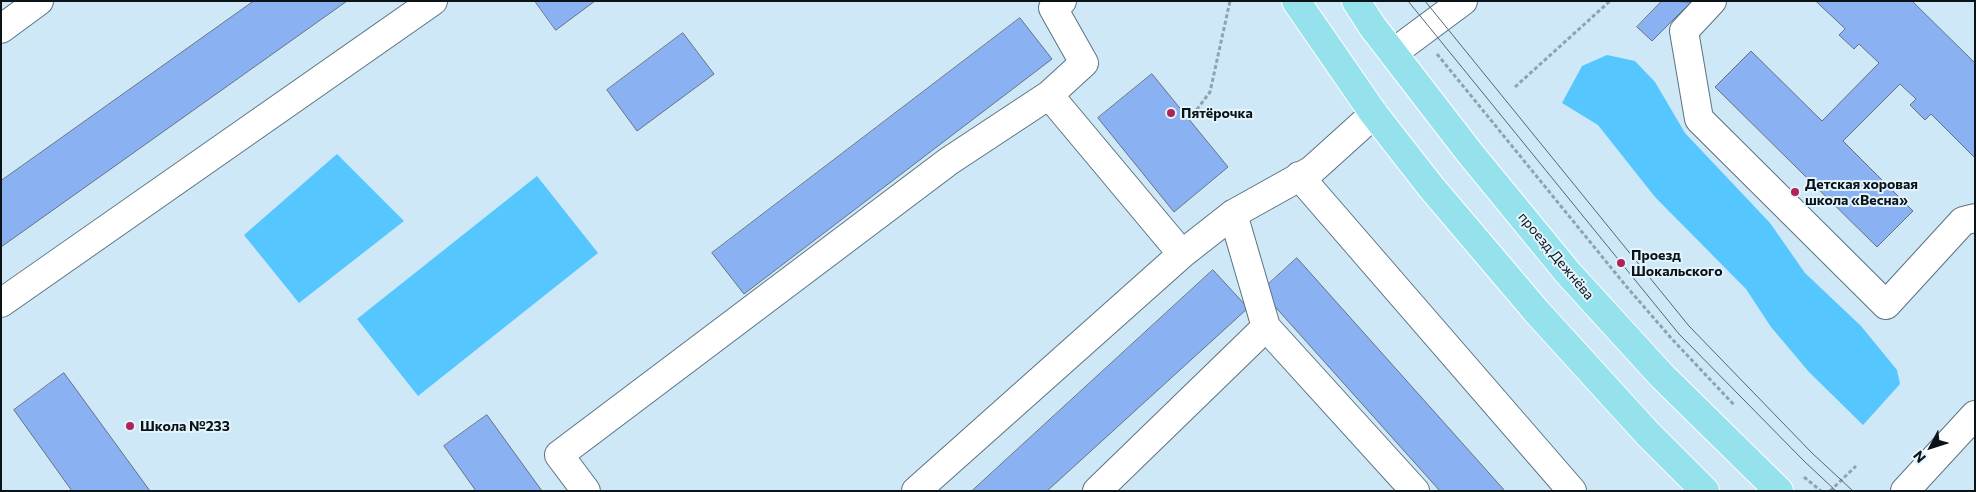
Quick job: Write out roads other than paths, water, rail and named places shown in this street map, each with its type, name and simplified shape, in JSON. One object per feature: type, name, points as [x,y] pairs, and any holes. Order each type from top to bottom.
[{"type":"main road","points":[[1296,1],[1374,114],[1431,187],[1538,312],[1648,434],[1705,491]]},
{"type":"main road","name":"проезд Дежнёва","points":[[1356,1],[1393,54],[1469,152],[1569,274],[1662,376],[1779,491]]},
{"type":"street","points":[[1,29],[39,1]]},
{"type":"street","points":[[1,303],[433,1]]},
{"type":"street","points":[[1393,54],[1463,1]]},
{"type":"street","points":[[1712,1],[1684,31],[1699,119],[1886,306],[1963,221],[1975,218]]},
{"type":"street","points":[[586,491],[559,456],[948,161],[1049,95],[1084,62],[1054,4]]},
{"type":"street","points":[[1049,95],[1182,254]]},
{"type":"street","points":[[916,491],[1182,254],[1233,214],[1312,170],[1374,114]]},
{"type":"street","points":[[1299,176],[1572,491]]},
{"type":"street","points":[[1233,214],[1266,328],[1415,491]]},
{"type":"street","points":[[1097,491],[1266,328]]},
{"type":"street","points":[[1905,491],[1975,415]]},
{"type":"tram line","points":[[1408,1],[1679,334],[1836,491]]},
{"type":"tram line","points":[[1425,1],[1689,326],[1812,453],[1853,491]]},
{"type":"place","name":"Пятёрочка","points":[[1171,113]]},
{"type":"place","name":"Детская хоровая школа «Весна»","points":[[1795,192]]},
{"type":"place","name":"Проезд Шокальского","points":[[1621,263]]},
{"type":"place","name":"Школа №233","points":[[130,426]]}]
